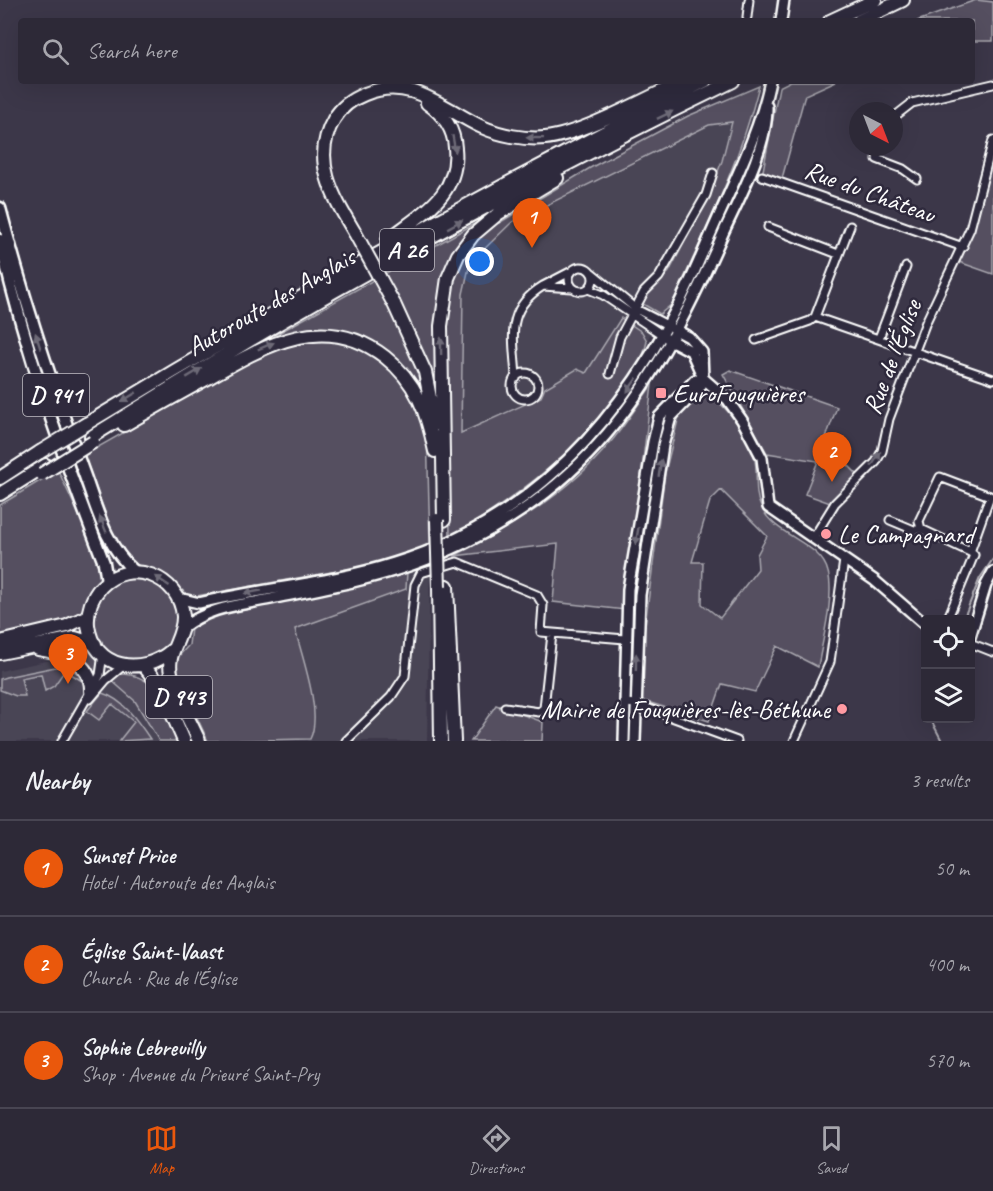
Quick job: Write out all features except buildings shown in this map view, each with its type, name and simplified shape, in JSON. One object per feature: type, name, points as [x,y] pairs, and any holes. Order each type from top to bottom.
[{"type":"highway","points":[[836,18],[875,0]]},
{"type":"highway","points":[[865,18],[903,0]]},
{"type":"highway","points":[[439,449],[430,371],[396,303],[328,183],[324,143],[341,109],[356,97],[386,87],[404,88],[433,99],[484,128],[525,138],[546,138],[591,123],[677,84]]},
{"type":"highway","name":"Autoroute des Anglais","points":[[0,478],[86,424],[361,262],[530,170],[699,84]]},
{"type":"highway","name":"Autoroute des Anglais","points":[[0,494],[92,440],[238,346],[399,255],[638,128],[727,84]]},
{"type":"highway","points":[[357,233],[339,194],[331,168],[330,144],[338,124],[359,103],[375,96],[405,94],[425,101],[436,109],[451,129],[456,159],[449,188],[437,202],[361,262]]},
{"type":"highway","points":[[454,741],[443,587],[439,449],[441,326],[448,278],[458,255],[472,235],[499,213],[638,128]]},
{"type":"highway","points":[[92,440],[259,349],[298,336],[327,334],[373,348],[410,380],[439,449]]},
{"type":"highway","points":[[135,572],[160,579],[178,598],[183,618],[182,628],[172,650],[154,663],[144,666],[124,665],[103,654],[95,644],[88,616],[94,597],[107,581],[125,573],[135,572]]},
{"type":"highway","points":[[441,741],[443,587]]},
{"type":"highway","points":[[0,642],[67,626],[88,616]]},
{"type":"highway","points":[[0,653],[75,638],[95,644]]},
{"type":"highway","points":[[27,647],[52,651],[75,660],[88,673],[91,691]]},
{"type":"highway","name":"D 943","points":[[172,650],[171,673],[198,741]]},
{"type":"highway","name":"D 943","points":[[144,666],[160,686],[184,741]]},
{"type":"main road","points":[[782,17],[784,0]]},
{"type":"main road","points":[[182,628],[208,612],[386,574],[441,554],[503,522],[562,480],[611,431],[647,384],[740,168],[767,97],[769,84]]},
{"type":"main road","name":"D 941","points":[[0,208],[36,334],[100,518],[120,559],[135,572]]},
{"type":"main road","name":"D 941","points":[[0,242],[16,312],[69,475],[104,563],[107,581]]},
{"type":"main road","points":[[635,741],[640,595],[663,445],[671,417],[700,386],[704,378],[702,352],[689,337],[673,328]]},
{"type":"main road","points":[[668,338],[692,351],[704,378],[736,411],[757,446],[762,458],[768,507],[874,580],[921,621]]},
{"type":"main road","points":[[178,598],[199,603],[357,573],[418,555],[483,525],[537,488],[588,440],[668,338]]},
{"type":"main road","points":[[624,741],[628,589],[659,417],[695,380],[704,378]]},
{"type":"main road","points":[[975,621],[986,585],[993,572]]},
{"type":"street","points":[[747,17],[749,0]]},
{"type":"street","points":[[903,110],[912,103],[993,84]]},
{"type":"street","name":"Rue de l'Église","points":[[814,537],[834,503],[876,462],[915,352],[963,247],[976,210],[993,140]]},
{"type":"street","points":[[878,156],[877,159],[903,169],[917,179]]},
{"type":"street","points":[[610,374],[620,337],[644,292],[659,277],[706,195],[713,173]]},
{"type":"street","name":"Rue du Château","points":[[762,176],[963,247]]},
{"type":"street","points":[[756,340],[810,321],[815,317],[850,226]]},
{"type":"street","points":[[768,227],[838,254]]},
{"type":"street","points":[[516,378],[513,323],[517,309],[528,295],[576,268],[583,267],[636,309],[673,328]]},
{"type":"street","points":[[879,338],[906,267]]},
{"type":"street","points":[[570,272],[568,280],[572,288],[578,292],[588,289],[593,282],[592,273]]},
{"type":"street","points":[[543,286],[572,288]]},
{"type":"street","points":[[588,289],[603,295],[632,317],[668,338]]},
{"type":"street","points":[[815,317],[993,379]]},
{"type":"street","points":[[921,529],[919,521],[940,477],[990,496],[991,500],[970,552]]},
{"type":"street","points":[[890,520],[914,530],[921,529],[974,555],[949,615]]},
{"type":"street","points":[[794,741],[830,662],[844,560]]},
{"type":"street","points":[[345,741],[391,698],[405,676],[415,585],[418,576],[453,562],[484,572],[537,595],[543,606],[541,632],[626,639]]},
{"type":"street","points":[[505,707],[539,712],[544,708],[552,634]]},
{"type":"street","points":[[975,646],[993,652]]},
{"type":"street","points":[[62,741],[100,675],[103,654]]},
{"type":"street","points":[[84,704],[114,672],[124,665]]},
{"type":"street","points":[[625,703],[636,704],[737,741]]},
{"type":"shaded area","points":[[976,0],[993,2],[993,41],[975,41],[975,18],[925,18]]},
{"type":"shaded area","points":[[785,84],[829,84],[805,95],[781,182],[762,176],[779,87]]},
{"type":"shaded area","points":[[759,86],[742,142],[721,196],[672,304],[660,314],[643,304],[647,294],[669,272],[707,199],[722,161],[732,122],[709,125],[512,222],[470,263],[463,294],[461,433],[541,397],[545,388],[577,369],[586,373],[621,318],[642,332],[647,341],[637,368],[619,397],[595,425],[566,453],[505,502],[450,536],[448,389],[426,390],[430,545],[371,565],[191,597],[163,575],[130,562],[120,553],[84,455],[271,349],[275,335],[490,215],[499,223],[590,168],[688,116]]},
{"type":"shaded area","points":[[732,122],[722,161],[707,199],[669,272],[647,294],[643,304],[660,314],[647,341],[642,332],[621,318],[586,374],[461,434],[463,294],[470,263],[512,222],[709,125]]},
{"type":"shaded area","points":[[993,140],[993,274],[956,261],[963,247]]},
{"type":"shaded area","points":[[730,370],[837,407],[824,443],[848,454],[844,461],[859,476],[830,503],[805,494],[818,461],[767,453],[723,374]]},
{"type":"shaded area","points":[[652,385],[625,610],[553,602],[558,544],[454,556],[538,508],[576,479],[615,437]]},
{"type":"shaded area","points":[[708,395],[729,413],[747,439],[754,456],[757,495],[761,507],[776,526],[817,553],[824,562],[830,582],[829,606],[818,667],[777,646],[755,692],[722,684],[709,721],[641,700],[640,663],[665,473],[679,416],[691,403]],"holes":[[[721,490],[767,536],[757,555],[758,569],[720,618],[702,604],[703,562],[692,562],[710,501]]]},
{"type":"shaded area","points":[[58,470],[101,563],[99,584],[83,612],[75,619],[0,636],[0,505]]},
{"type":"shaded area","points":[[430,562],[427,741],[307,741],[315,723],[295,629],[405,589],[407,572]]},
{"type":"shaded area","points":[[407,572],[406,589],[295,629],[313,701],[313,728],[310,739],[208,741],[174,668],[177,658],[189,645],[191,628],[197,622],[218,615],[344,589]]},
{"type":"shaded area","points":[[136,578],[159,585],[171,597],[178,620],[171,643],[159,655],[136,662],[113,655],[101,643],[94,620],[101,597],[113,585]]},
{"type":"shaded area","points":[[81,643],[98,656],[99,667],[94,680],[53,649]]},
{"type":"shaded area","points":[[55,659],[88,679],[111,680],[135,701],[159,741],[0,741],[0,671]]},
{"type":"shaded area","points":[[65,665],[78,674],[82,681],[65,670],[54,686],[45,691],[41,674],[21,678],[25,696],[16,696],[0,690],[0,679]]},
{"type":"shaded area","points":[[118,674],[132,675],[152,686],[165,705],[180,741],[159,741],[135,701],[111,680]]},
{"type":"shaded area","points":[[102,693],[123,705],[150,739],[119,741],[134,722],[112,704],[99,720],[87,711]]},
{"type":"shaded area","points":[[496,705],[543,722],[542,741],[471,741]]},
{"type":"waterway","points":[[965,615],[980,578],[993,559]]},
{"type":"waterway","points":[[933,723],[942,741]]},
{"type":"place","name":"Sunset Price","points":[[532,248]]},
{"type":"place","name":"EuroFouquières","points":[[661,393]]},
{"type":"place","name":"Église Saint-Vaast","points":[[832,482]]},
{"type":"place","name":"Le Campagnard","points":[[826,534]]},
{"type":"place","name":"Sophie Lebreuilly","points":[[68,684]]},
{"type":"place","name":"Mairie de Fouquières-lès-Béthune","points":[[842,709]]}]
